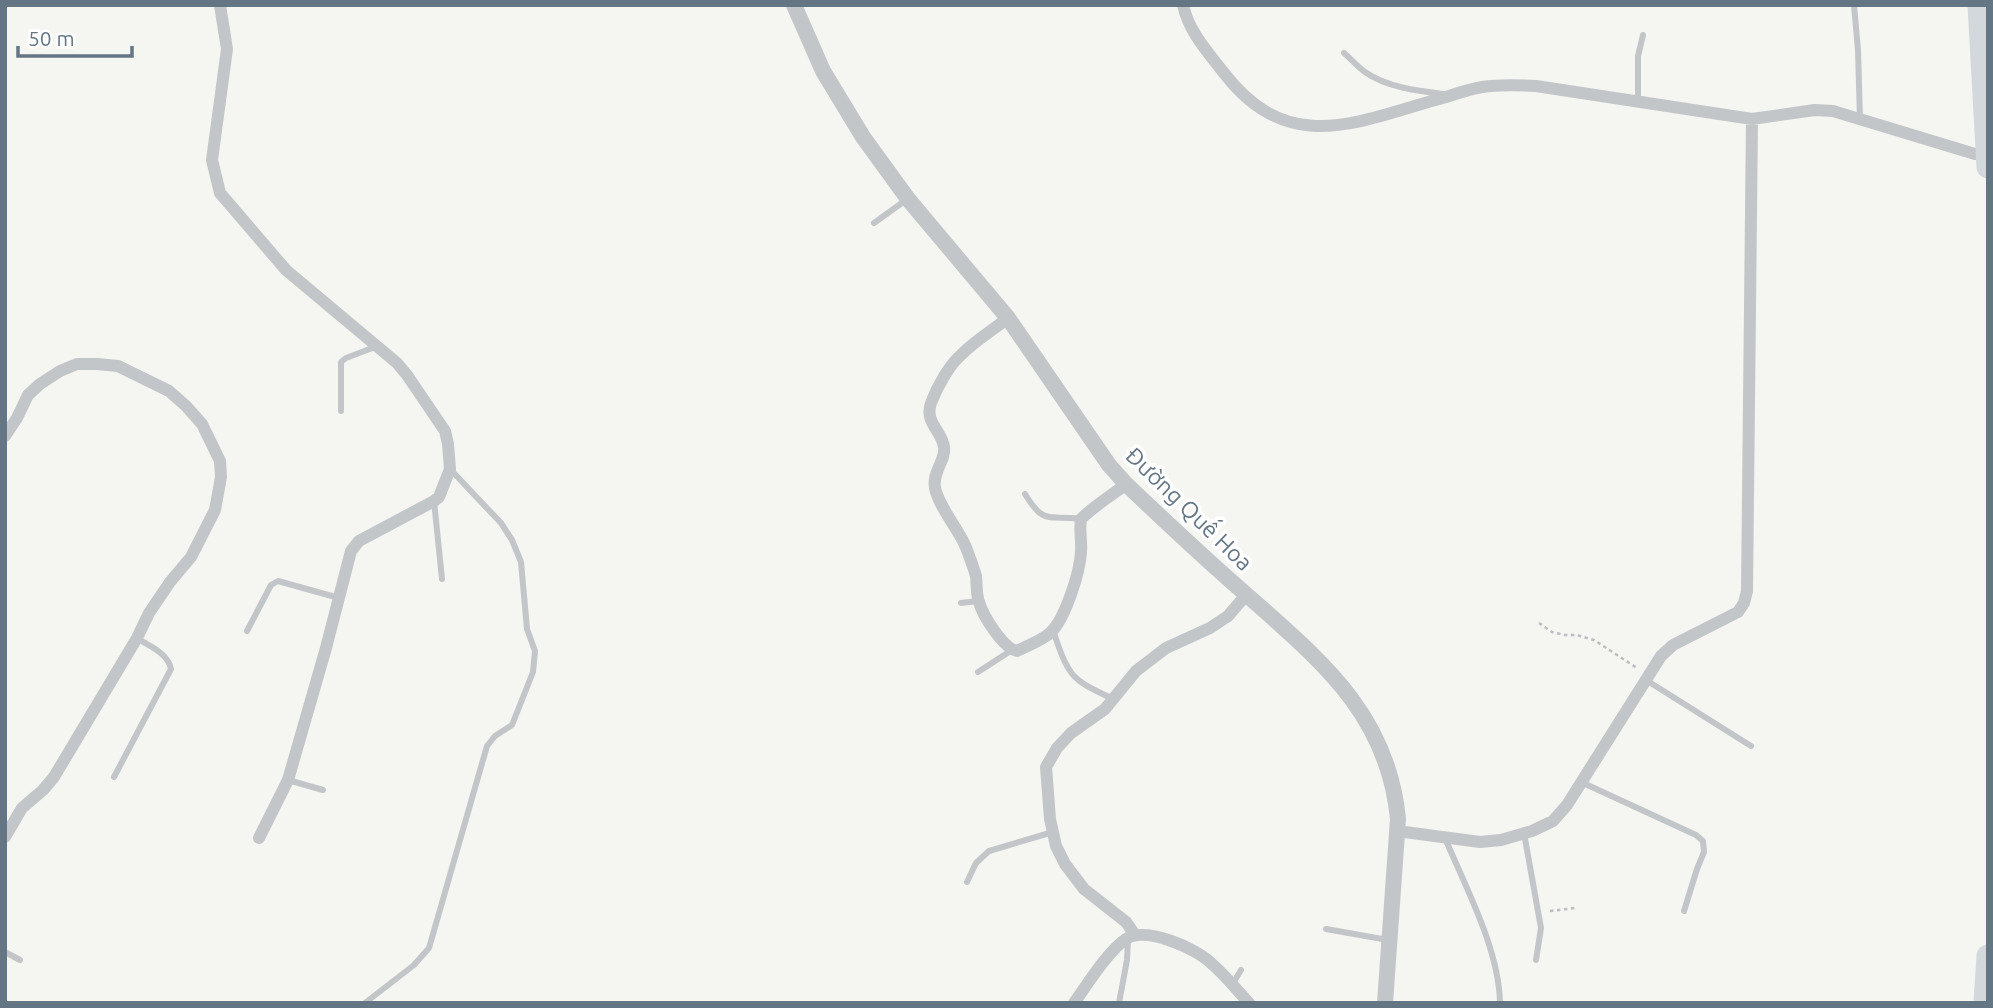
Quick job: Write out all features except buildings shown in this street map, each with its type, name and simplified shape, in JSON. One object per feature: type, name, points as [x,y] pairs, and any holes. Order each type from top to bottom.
[{"type":"highway","points":[[1979,5],[1981,160]]},
{"type":"highway","points":[[1985,1003],[1988,956]]},
{"type":"street","points":[[220,5],[226,49],[212,160],[220,193],[286,270],[397,363],[445,431],[450,469],[434,504],[354,545],[288,780],[259,838]]},
{"type":"street","name":"Đường Quế Hoa","points":[[794,5],[823,71],[863,137],[908,199],[1008,318],[1109,465],[1126,484],[1324,667],[1354,701],[1376,738],[1396,791],[1398,819],[1385,1003]]},
{"type":"street","points":[[1183,5],[1195,35],[1234,86],[1263,111],[1288,123],[1312,127],[1348,124],[1481,87],[1535,86],[1752,119],[1815,110],[1833,111],[1981,160]]},
{"type":"street","points":[[1397,831],[1480,842],[1524,833],[1553,821],[1567,805],[1661,656],[1674,645],[1738,612],[1744,603],[1747,591],[1752,119]]},
{"type":"street","points":[[1008,318],[961,354],[930,405],[929,418],[944,445],[935,487],[970,560],[975,574],[978,601],[985,617],[1005,645],[1017,651],[1046,637],[1053,630],[1075,583],[1080,565],[1081,519],[1126,484]]},
{"type":"street","points":[[5,436],[28,395],[60,371],[77,364],[118,366],[169,391],[186,406],[202,424],[220,461],[215,510],[191,557],[149,613],[137,638],[54,777],[22,808],[5,837]]},
{"type":"street","points":[[1131,936],[1126,922],[1084,889],[1065,864],[1056,846],[1050,819],[1046,767],[1071,733],[1105,709],[1136,671],[1166,648],[1210,628],[1228,616],[1246,595]]},
{"type":"street","points":[[1074,1003],[1103,963],[1131,936],[1153,936],[1171,941],[1202,956],[1249,1003]]},
{"type":"lane","points":[[1854,5],[1860,119]]},
{"type":"lane","points":[[1638,102],[1638,55],[1643,35]]},
{"type":"lane","points":[[1344,53],[1366,73],[1380,80],[1412,89],[1452,95]]},
{"type":"lane","points":[[874,223],[908,199]]},
{"type":"lane","points":[[341,411],[341,362],[377,346]]},
{"type":"lane","points":[[365,1003],[414,965],[429,948],[487,746],[495,736],[512,725],[533,672],[535,651],[527,629],[521,562],[501,523],[450,469]]},
{"type":"lane","points":[[1025,494],[1035,510],[1045,517],[1081,519]]},
{"type":"lane","points":[[434,504],[442,579]]},
{"type":"lane","points":[[247,631],[271,585],[278,580],[339,598]]},
{"type":"lane","points":[[961,603],[978,601]]},
{"type":"lane","points":[[1053,630],[1066,664],[1074,676],[1113,699]]},
{"type":"lane","points":[[114,778],[171,669],[170,663],[162,654],[137,638]]},
{"type":"lane","points":[[978,671],[1012,650]]},
{"type":"lane","points":[[1647,677],[1751,746]]},
{"type":"lane","points":[[288,780],[324,790]]},
{"type":"lane","points":[[1581,782],[1696,835],[1703,841],[1704,852],[1684,911]]},
{"type":"lane","points":[[967,882],[976,863],[989,851],[1053,832]]},
{"type":"lane","points":[[1524,833],[1540,912],[1541,928],[1536,960]]},
{"type":"lane","points":[[1445,838],[1490,947],[1497,971],[1500,1003]]},
{"type":"lane","points":[[1326,929],[1390,940]]},
{"type":"lane","points":[[1119,1003],[1131,936]]},
{"type":"lane","points":[[5,952],[20,960]]},
{"type":"lane","points":[[1233,985],[1241,970]]},
{"type":"path","points":[[1539,623],[1552,632],[1594,640],[1647,677]]},
{"type":"path","points":[[1540,912],[1575,908]]}]
